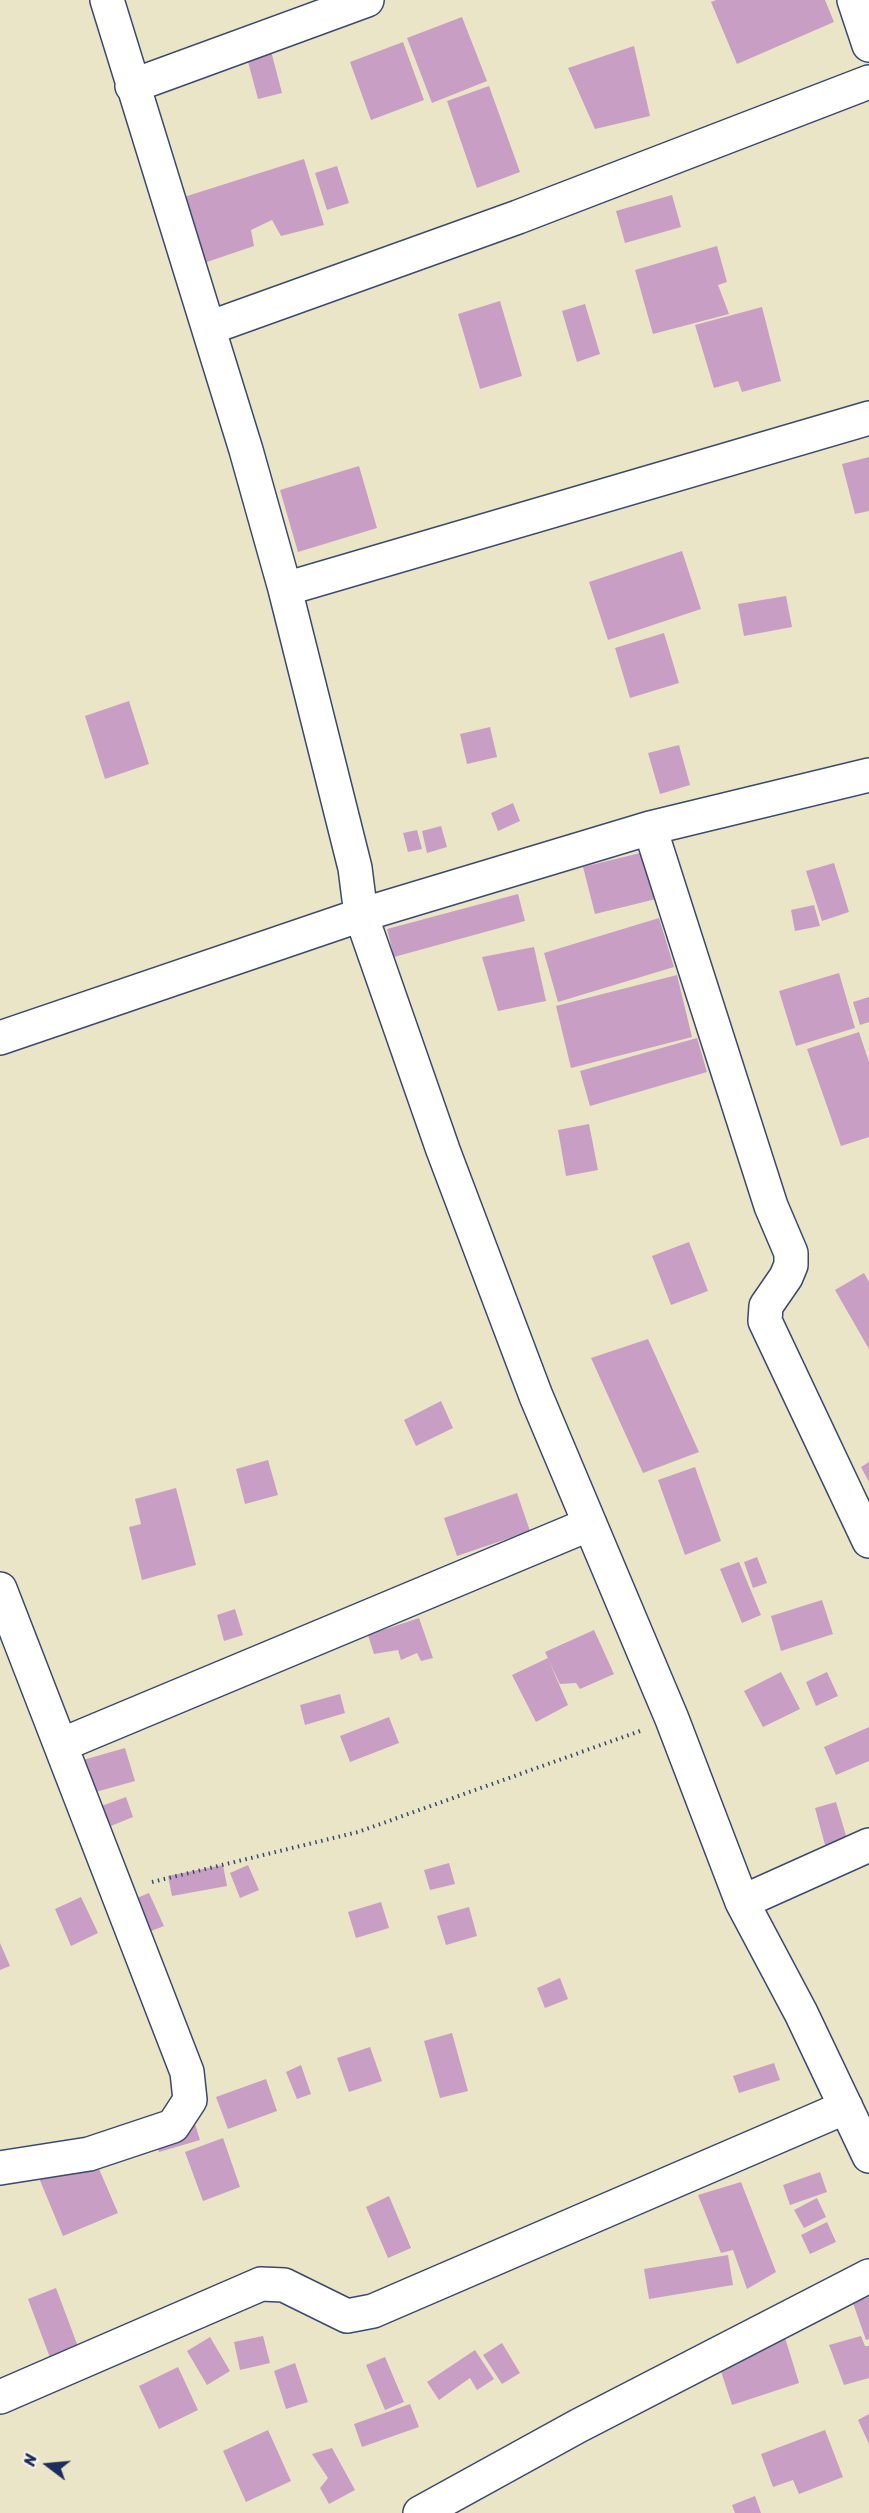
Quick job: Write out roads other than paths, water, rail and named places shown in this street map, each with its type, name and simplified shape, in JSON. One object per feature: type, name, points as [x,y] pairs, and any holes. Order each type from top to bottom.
[{"type":"street","points":[[107,0],[246,450],[285,589],[355,868],[362,915],[443,1150],[536,1396],[672,1719],[742,1902],[801,2013],[867,2147]]},
{"type":"street","points":[[132,86],[368,0]]},
{"type":"street","points":[[854,0],[869,45]]},
{"type":"street","points":[[209,328],[518,218],[869,82]]},
{"type":"street","points":[[285,589],[869,418]]},
{"type":"street","points":[[0,1038],[362,915],[650,828],[869,775]]},
{"type":"street","points":[[650,828],[771,1206],[791,1253],[786,1277],[766,1306],[765,1321],[869,1541]]},
{"type":"street","points":[[61,1745],[590,1524]]},
{"type":"street","points":[[0,1589],[187,2072],[190,2100],[173,2126],[89,2154],[0,2168]]},
{"type":"street","points":[[742,1902],[869,1845]]},
{"type":"street","points":[[0,2397],[261,2284],[285,2285],[347,2316],[373,2311],[846,2108]]},
{"type":"street","points":[[420,2513],[578,2426],[869,2276]]}]
